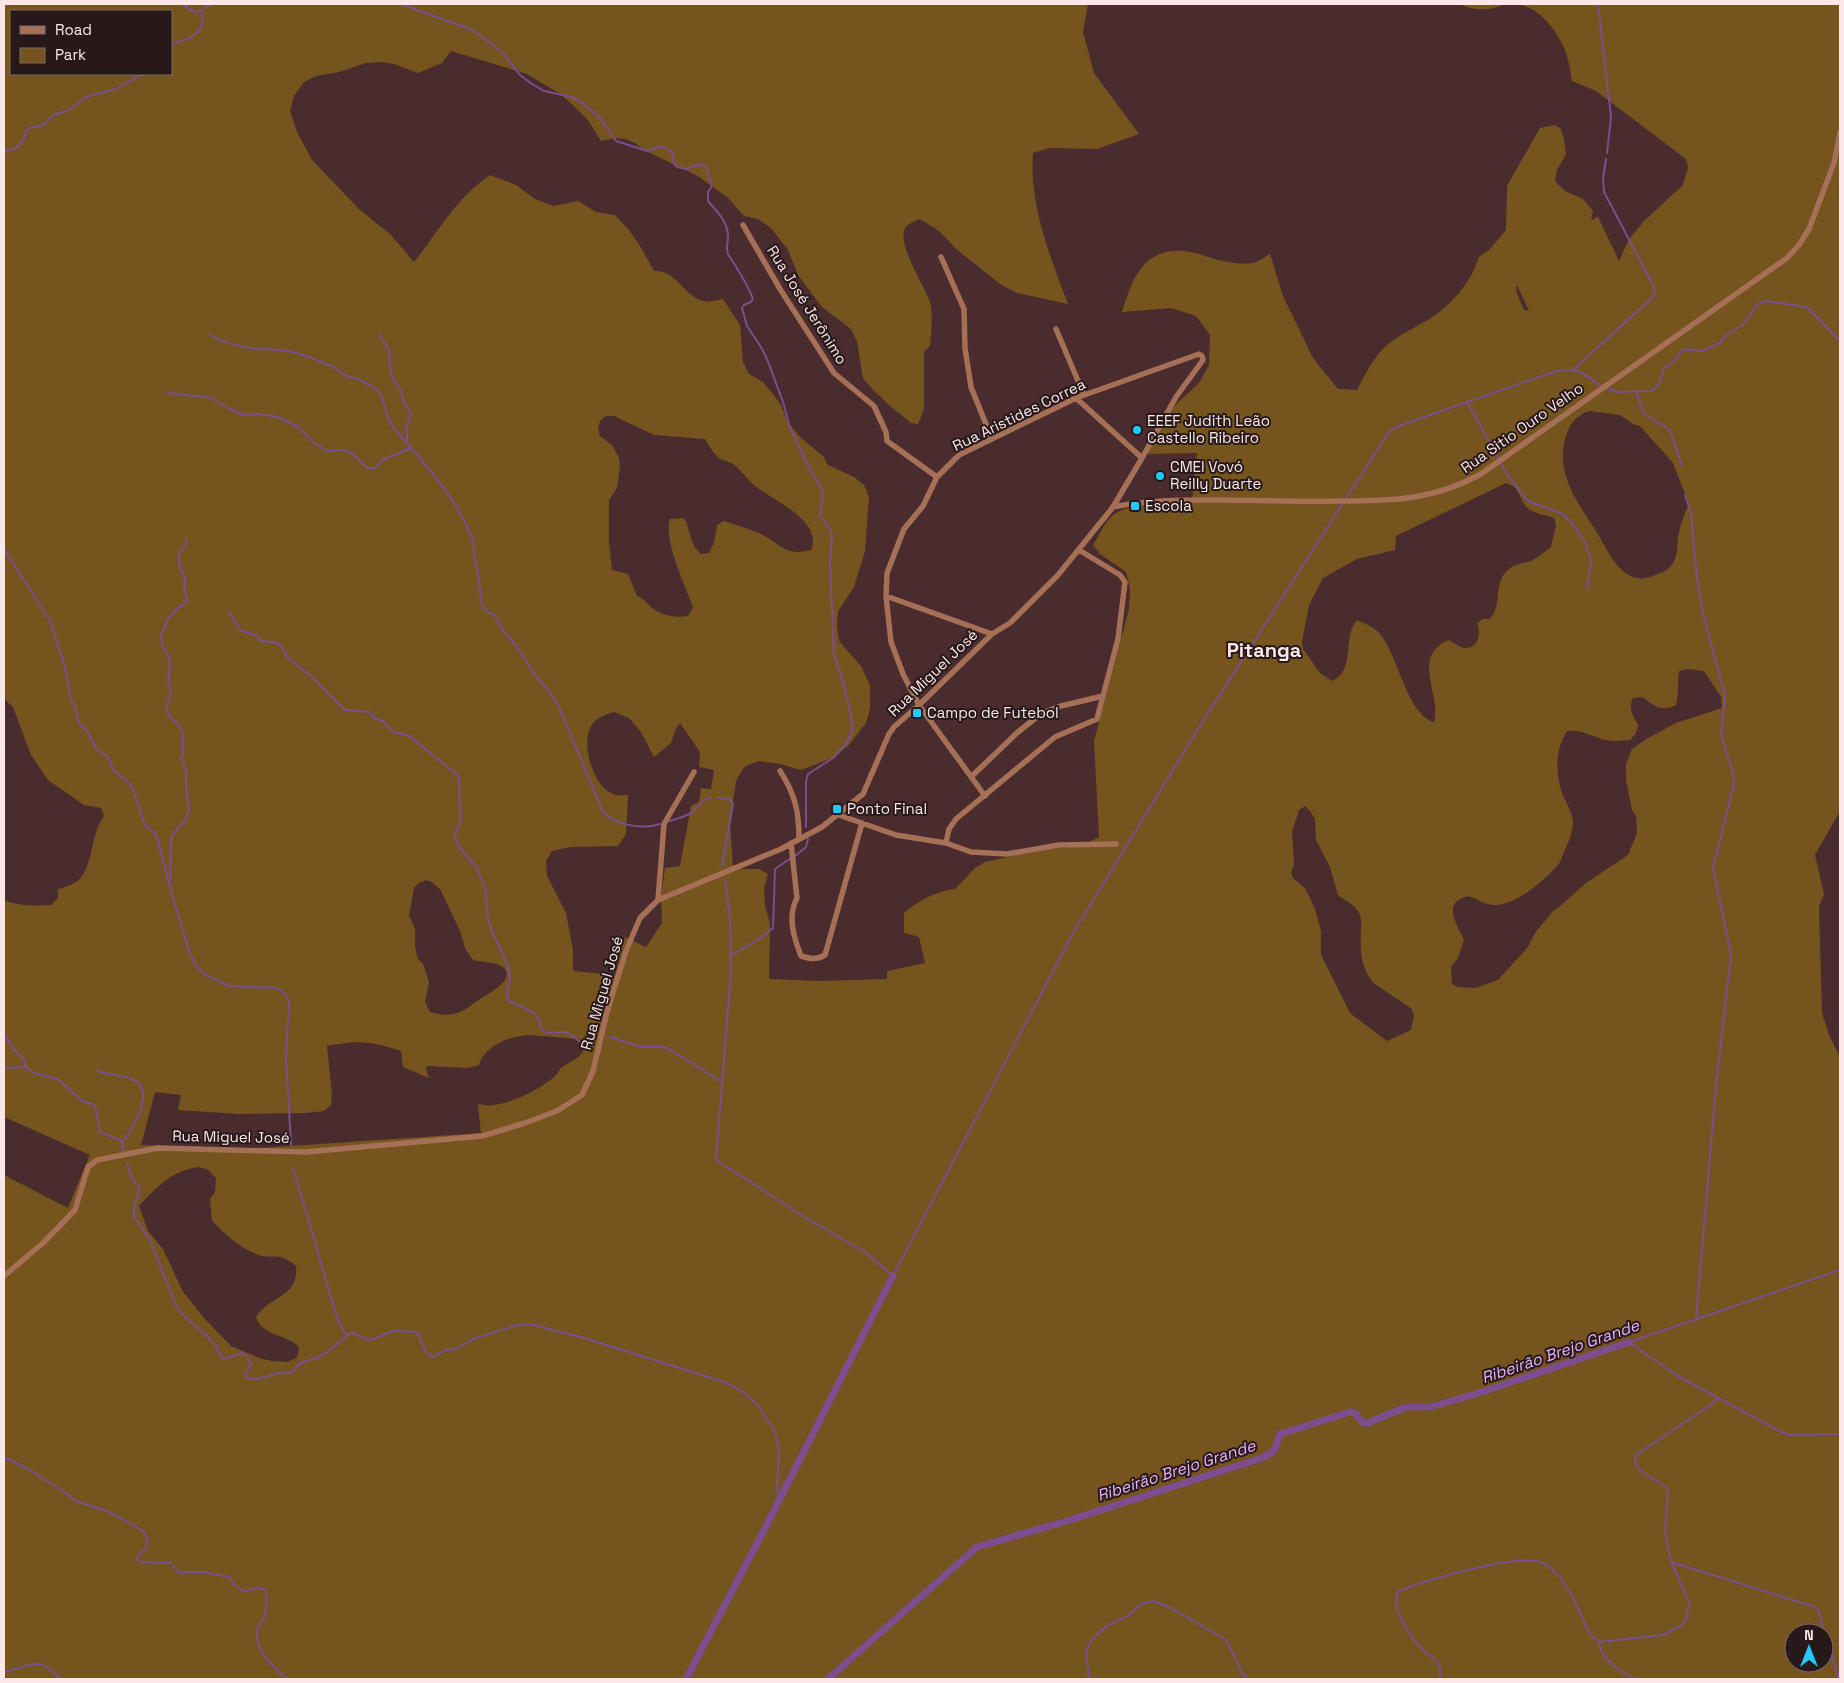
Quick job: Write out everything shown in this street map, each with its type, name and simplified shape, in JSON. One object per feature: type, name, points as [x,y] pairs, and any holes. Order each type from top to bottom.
[{"type":"street","name":"Rua Sitio Ouro Velho","points":[[1113,507],[1136,502],[1178,500],[1384,501],[1420,497],[1461,485],[1481,474],[1787,258],[1799,245],[1809,229],[1839,149],[1840,132]]},
{"type":"street","name":"Rua José Jerônimo","points":[[744,224],[780,289],[834,372],[874,406],[886,432],[887,441],[936,477]]},
{"type":"street","points":[[941,257],[964,309],[965,348],[971,387],[992,439]]},
{"type":"street","points":[[1056,329],[1084,395]]},
{"type":"street","name":"Rua Aristides Correa","points":[[985,796],[919,705],[903,674],[891,642],[886,596],[887,573],[904,529],[922,506],[936,477],[959,455],[1076,398],[1199,354],[1202,356]]},
{"type":"street","name":"Rua Miguel José","points":[[4,1276],[43,1243],[75,1210],[88,1167],[97,1160],[158,1148],[306,1152],[482,1136],[557,1111],[582,1095],[593,1071],[608,1012],[632,933],[640,918],[658,900],[791,843],[822,827],[863,794],[889,734],[894,727],[992,634],[1010,622],[1058,575],[1113,507],[1176,397],[1203,360],[1202,356]]},
{"type":"street","points":[[1076,398],[1142,458]]},
{"type":"street","points":[[946,843],[949,829],[956,819],[1055,737],[1097,719],[1118,639],[1125,582],[1120,575],[1079,550]]},
{"type":"street","points":[[886,596],[992,634]]},
{"type":"street","points":[[971,776],[1018,732],[1042,713],[1103,696]]},
{"type":"street","points":[[780,771],[792,790],[799,818],[799,839]]},
{"type":"street","points":[[658,900],[664,824],[694,772]]},
{"type":"street","points":[[839,815],[896,835],[946,843],[971,852],[1007,854],[1060,845],[1116,844]]},
{"type":"street","points":[[791,843],[798,898],[793,906],[791,918],[795,940],[801,956],[812,959],[819,958],[825,955],[862,823]]},
{"type":"green space","points":[[4,4],[1088,4],[1083,32],[1094,73],[1139,134],[1097,149],[1049,148],[1033,153],[1034,192],[1042,230],[1068,304],[1017,293],[1000,284],[955,248],[939,231],[920,219],[906,227],[904,242],[911,262],[931,304],[932,316],[930,346],[924,351],[924,409],[918,424],[911,423],[889,405],[863,378],[857,342],[851,329],[822,307],[798,275],[788,250],[771,228],[758,219],[744,216],[728,198],[698,176],[646,151],[635,143],[616,138],[601,141],[588,120],[562,95],[527,74],[451,51],[442,63],[418,73],[394,64],[380,62],[366,63],[339,72],[316,76],[304,82],[294,96],[290,111],[297,132],[312,160],[359,209],[391,235],[414,262],[458,204],[490,175],[516,185],[535,199],[553,206],[578,201],[596,212],[615,215],[629,230],[654,271],[669,275],[691,294],[704,301],[723,299],[740,325],[743,362],[749,374],[763,382],[781,405],[787,421],[801,438],[823,456],[828,465],[854,477],[864,485],[869,497],[865,551],[854,587],[838,611],[837,625],[839,641],[861,666],[870,685],[870,708],[866,723],[848,746],[832,758],[801,770],[780,764],[758,761],[744,767],[736,781],[730,821],[733,869],[759,869],[768,874],[764,888],[765,906],[770,923],[769,979],[819,981],[887,979],[887,971],[925,963],[919,937],[904,933],[904,913],[909,909],[934,894],[955,889],[975,868],[985,862],[1039,850],[1081,846],[1099,837],[1094,741],[1129,609],[1130,589],[1126,572],[1100,554],[1093,545],[1106,522],[1119,511],[1150,504],[1192,502],[1197,453],[1142,454],[1173,407],[1199,383],[1209,365],[1210,335],[1196,316],[1171,308],[1122,312],[1135,277],[1149,260],[1170,251],[1184,251],[1218,260],[1247,264],[1256,262],[1270,254],[1283,296],[1313,358],[1338,389],[1357,390],[1381,351],[1396,338],[1435,316],[1451,302],[1471,276],[1479,257],[1490,249],[1506,230],[1507,186],[1540,128],[1555,125],[1561,129],[1566,154],[1557,170],[1555,181],[1565,191],[1583,199],[1593,211],[1591,220],[1598,217],[1619,261],[1629,239],[1645,220],[1683,185],[1688,167],[1686,159],[1596,91],[1572,81],[1565,50],[1551,26],[1538,13],[1523,5],[1514,4],[1840,4],[1840,811],[1815,855],[1824,894],[1819,907],[1822,1013],[1829,1035],[1840,1057],[1840,1679],[4,1679],[4,1175],[68,1208],[90,1155],[4,1117],[4,900],[27,905],[51,905],[58,898],[58,889],[74,883],[82,876],[89,862],[96,831],[104,816],[101,808],[84,805],[48,780],[31,755],[13,707],[4,699]],"holes":[[[1517,285],[1529,311],[1524,310],[1516,291]],[[1590,411],[1620,415],[1633,424],[1640,426],[1673,463],[1689,504],[1680,529],[1675,559],[1666,571],[1644,578],[1634,577],[1618,566],[1581,509],[1569,485],[1565,473],[1563,447],[1573,422],[1579,416]],[[605,416],[614,416],[654,435],[705,439],[719,458],[736,466],[755,486],[794,512],[803,521],[810,530],[813,539],[811,550],[802,552],[789,551],[761,534],[724,521],[717,525],[714,543],[709,553],[701,554],[692,542],[684,518],[670,519],[669,528],[672,551],[693,608],[688,616],[678,617],[659,612],[637,596],[628,574],[612,570],[609,542],[609,500],[617,488],[620,466],[619,458],[612,445],[600,436],[598,429],[600,421]],[[1506,483],[1515,488],[1526,507],[1536,513],[1554,518],[1556,525],[1551,547],[1533,560],[1513,566],[1504,574],[1499,585],[1494,614],[1490,619],[1483,619],[1477,623],[1479,636],[1476,643],[1469,648],[1464,648],[1449,640],[1437,647],[1431,656],[1429,666],[1434,700],[1434,722],[1425,717],[1417,708],[1410,697],[1386,644],[1380,634],[1370,626],[1357,620],[1350,635],[1347,662],[1344,670],[1332,681],[1320,673],[1303,649],[1302,642],[1309,605],[1323,578],[1357,559],[1395,550],[1396,536]],[[1687,669],[1704,671],[1721,697],[1722,708],[1676,723],[1632,749],[1626,764],[1626,780],[1632,810],[1636,816],[1637,833],[1628,855],[1586,883],[1553,911],[1535,933],[1528,947],[1498,980],[1475,988],[1458,987],[1452,984],[1451,967],[1458,958],[1464,940],[1454,918],[1453,908],[1455,903],[1465,897],[1474,898],[1492,905],[1512,901],[1537,885],[1551,873],[1560,861],[1572,833],[1573,825],[1571,813],[1561,790],[1557,767],[1559,752],[1567,731],[1582,732],[1609,741],[1630,740],[1636,733],[1638,725],[1631,709],[1633,698],[1642,697],[1662,708],[1676,705],[1679,671]],[[614,712],[629,718],[641,732],[654,757],[671,743],[676,728],[680,723],[700,752],[699,767],[714,770],[711,789],[701,788],[699,802],[691,806],[680,866],[665,868],[661,897],[662,923],[646,947],[625,937],[615,975],[573,971],[573,950],[566,913],[547,876],[546,861],[552,851],[570,847],[618,846],[626,834],[628,795],[616,795],[608,791],[601,784],[590,763],[587,740],[589,730],[598,719]],[[1305,806],[1315,819],[1316,840],[1330,867],[1338,895],[1355,907],[1360,915],[1361,953],[1364,967],[1370,979],[1412,1009],[1414,1016],[1411,1030],[1387,1041],[1350,1013],[1321,955],[1321,931],[1315,909],[1305,888],[1293,878],[1291,873],[1294,864],[1292,832],[1299,810]],[[426,880],[432,882],[440,889],[461,933],[465,948],[473,960],[497,964],[503,967],[506,972],[504,981],[500,986],[468,1008],[452,1014],[445,1015],[430,1012],[425,1002],[429,982],[423,964],[418,959],[415,946],[415,929],[409,916],[414,888]],[[530,1035],[579,1039],[583,1045],[582,1054],[560,1069],[557,1075],[526,1094],[500,1104],[478,1104],[481,1133],[247,1149],[141,1145],[155,1092],[181,1095],[178,1110],[238,1114],[324,1111],[331,1105],[332,1095],[327,1046],[365,1042],[401,1051],[403,1067],[429,1078],[427,1066],[468,1068],[479,1065],[482,1058],[492,1047],[514,1037]],[[198,1167],[207,1169],[216,1178],[215,1192],[210,1199],[212,1221],[232,1240],[256,1254],[284,1258],[296,1266],[296,1277],[293,1285],[282,1296],[261,1311],[256,1318],[259,1324],[269,1332],[299,1347],[297,1358],[287,1362],[273,1361],[262,1359],[231,1346],[183,1292],[163,1249],[148,1231],[139,1206],[165,1181],[188,1169]]]},
{"type":"green space","points":[[1459,4],[1505,4],[1494,8],[1482,9],[1470,8]]},
{"type":"waterway","points":[[183,4],[195,12],[211,4]]},
{"type":"waterway","points":[[400,4],[473,30],[504,54],[520,75],[532,84],[544,91],[572,97],[583,103],[601,119],[616,141],[647,151],[662,146],[672,152],[674,164],[677,167],[686,169],[699,164],[706,167],[712,186],[708,192],[708,201],[721,216],[725,224],[728,234],[728,254],[745,281],[753,299],[742,308],[747,326],[767,359],[783,402],[790,428],[810,470],[821,487],[823,494],[820,516],[830,529],[832,536],[830,561],[834,657],[841,674],[851,714],[852,731],[846,744],[833,758],[808,774],[806,781],[806,827]]},
{"type":"waterway","points":[[1598,4],[1611,117],[1607,153]]},
{"type":"waterway","points":[[172,44],[190,38],[198,32],[202,24],[202,12]]},
{"type":"waterway","points":[[4,152],[16,148],[24,139],[29,128],[44,125],[53,115],[69,110],[86,97],[116,89],[141,75]]},
{"type":"waterway","points":[[1574,369],[1653,297],[1655,290],[1604,192],[1603,178],[1606,159]]},
{"type":"waterway","points":[[1607,388],[1617,392],[1652,391],[1659,384],[1664,368],[1674,362],[1683,349],[1702,351],[1720,343],[1726,335],[1743,325],[1757,305],[1765,301],[1807,307],[1840,341]]},
{"type":"waterway","points":[[379,334],[389,350],[391,375],[401,391],[404,403],[411,414],[407,425],[407,444]]},
{"type":"waterway","points":[[210,335],[241,347],[285,350],[305,355],[333,367],[348,377],[358,379],[377,390],[393,427],[427,466],[457,507],[473,541],[482,605],[486,610],[494,614],[502,629],[552,695],[559,707],[603,812],[615,820],[630,825],[653,826],[660,824]]},
{"type":"waterway","points":[[1346,499],[1388,433],[1396,427],[1556,371],[1570,370],[1580,372],[1600,385]]},
{"type":"waterway","points":[[1636,392],[1644,414],[1670,430],[1682,466]]},
{"type":"waterway","points":[[167,393],[211,398],[244,415],[258,414],[278,417],[297,426],[313,442],[327,451],[343,450],[352,453],[367,468],[376,468],[382,460],[411,448]]},
{"type":"waterway","points":[[1467,402],[1498,458]]},
{"type":"waterway","points":[[1500,463],[1528,501],[1563,514],[1585,542],[1591,560],[1587,588]]},
{"type":"waterway","points":[[1685,495],[1691,513],[1697,580],[1704,618],[1725,695],[1721,735],[1733,773],[1734,784],[1713,868],[1731,954],[1716,1086],[1696,1319]]},
{"type":"waterway","points":[[725,879],[730,919],[731,971],[716,1160],[806,1218],[865,1252],[893,1276],[1073,933],[1203,721],[1343,503]]},
{"type":"waterway","points":[[170,883],[171,841],[173,834],[185,820],[189,810],[186,771],[181,757],[183,754],[183,734],[166,710],[171,691],[168,683],[170,661],[162,646],[161,636],[169,617],[180,606],[184,605],[187,600],[184,588],[185,577],[179,564],[179,555],[186,544],[186,539]]},
{"type":"waterway","points":[[4,549],[50,621],[65,667],[71,700],[75,706],[79,723],[87,731],[96,749],[108,757],[113,770],[127,781],[133,789],[145,825],[156,834],[190,954],[197,967],[206,975],[229,986],[277,988],[285,994],[289,1001],[286,1057],[291,1145]]},
{"type":"waterway","points":[[229,612],[241,631],[256,635],[260,641],[279,644],[287,657],[311,676],[345,710],[369,712],[376,719],[383,721],[393,732],[408,735],[456,774],[459,778],[460,821],[455,835],[456,840],[458,846],[477,868],[486,891],[487,913],[491,929],[508,966],[510,979],[507,994],[509,1001],[534,1013],[538,1017],[540,1027],[547,1033],[567,1032],[583,1044],[587,1043],[595,1033]]},
{"type":"waterway","points":[[670,821],[689,814],[703,800],[710,798]]},
{"type":"waterway","points":[[718,798],[730,799],[733,804],[722,866]]},
{"type":"waterway","points":[[795,856],[806,847],[808,839]]},
{"type":"waterway","points":[[730,956],[759,939],[773,928],[775,869],[791,858]]},
{"type":"waterway","points":[[4,1034],[14,1050],[24,1059],[26,1067]]},
{"type":"waterway","points":[[610,1037],[641,1047],[664,1047],[669,1049],[722,1082]]},
{"type":"waterway","points":[[4,1068],[26,1067],[34,1073],[58,1079],[82,1101],[95,1105],[100,1132],[122,1141],[123,1151]]},
{"type":"waterway","points":[[96,1071],[131,1079],[139,1084],[143,1091],[141,1110],[122,1143]]},
{"type":"waterway","points":[[127,1163],[131,1177],[140,1188],[134,1207],[134,1217],[150,1240],[177,1308],[213,1342],[223,1359],[243,1353],[251,1364],[245,1375],[249,1379],[258,1379],[279,1373],[291,1373],[302,1362],[317,1358],[328,1352],[350,1333],[371,1340],[393,1331],[417,1332],[427,1354],[432,1357],[446,1350],[456,1349],[473,1339],[518,1325],[530,1324],[581,1337],[724,1382],[740,1390],[757,1404],[775,1432],[779,1449],[777,1492],[782,1495]]},
{"type":"waterway","points":[[293,1168],[338,1321],[346,1335]]},
{"type":"waterway","name":"Ribeirão Brejo Grande","points":[[1629,1342],[1840,1270]]},
{"type":"waterway","points":[[686,1679],[893,1276]]},
{"type":"waterway","points":[[1629,1342],[1676,1375],[1781,1432],[1789,1435],[1840,1434]]},
{"type":"waterway","name":"Ribeirão Brejo Grande","points":[[828,1679],[977,1547],[1067,1521],[1262,1458],[1274,1450],[1280,1434],[1350,1412],[1355,1413],[1363,1423],[1368,1423],[1406,1407],[1430,1407],[1476,1394],[1629,1342]]},
{"type":"waterway","points":[[1440,1679],[1438,1663],[1418,1645],[1408,1631],[1399,1613],[1396,1597],[1399,1591],[1430,1580],[1475,1568],[1519,1561],[1536,1561],[1547,1565],[1567,1588],[1591,1636],[1599,1642],[1663,1635],[1681,1626],[1686,1619],[1689,1602],[1671,1562],[1665,1533],[1668,1490],[1641,1471],[1635,1461],[1636,1455],[1715,1402],[1716,1397]]},
{"type":"waterway","points":[[4,1457],[28,1469],[66,1493],[75,1501],[107,1511],[143,1531],[148,1541],[145,1549],[137,1557],[139,1562],[170,1563],[179,1572],[203,1572],[229,1577],[235,1586],[244,1591],[259,1588],[265,1590],[266,1612],[258,1628],[257,1639],[266,1658],[286,1679]]},
{"type":"waterway","points":[[1671,1562],[1815,1607],[1818,1610],[1839,1679]]},
{"type":"waterway","points":[[1089,1679],[1086,1650],[1093,1638],[1107,1626],[1128,1616],[1141,1604],[1153,1601],[1169,1607],[1225,1639],[1242,1673],[1248,1679]]},
{"type":"waterway","points":[[1599,1643],[1608,1661],[1619,1670],[1637,1679]]},
{"type":"waterway","points":[[4,1672],[39,1664],[52,1671],[61,1679]]},
{"type":"place","name":"EEEF Judith Leão Castello Ribeiro","points":[[1137,430]]},
{"type":"place","name":"CMEI Vovó Reilly Duarte","points":[[1160,476]]},
{"type":"place","name":"Escola","points":[[1135,506]]},
{"type":"place","name":"Campo de Futebol","points":[[917,713]]},
{"type":"place","name":"Ponto Final","points":[[837,809]]},
{"type":"district","name":"Pitanga","points":[[1264,650]]}]
